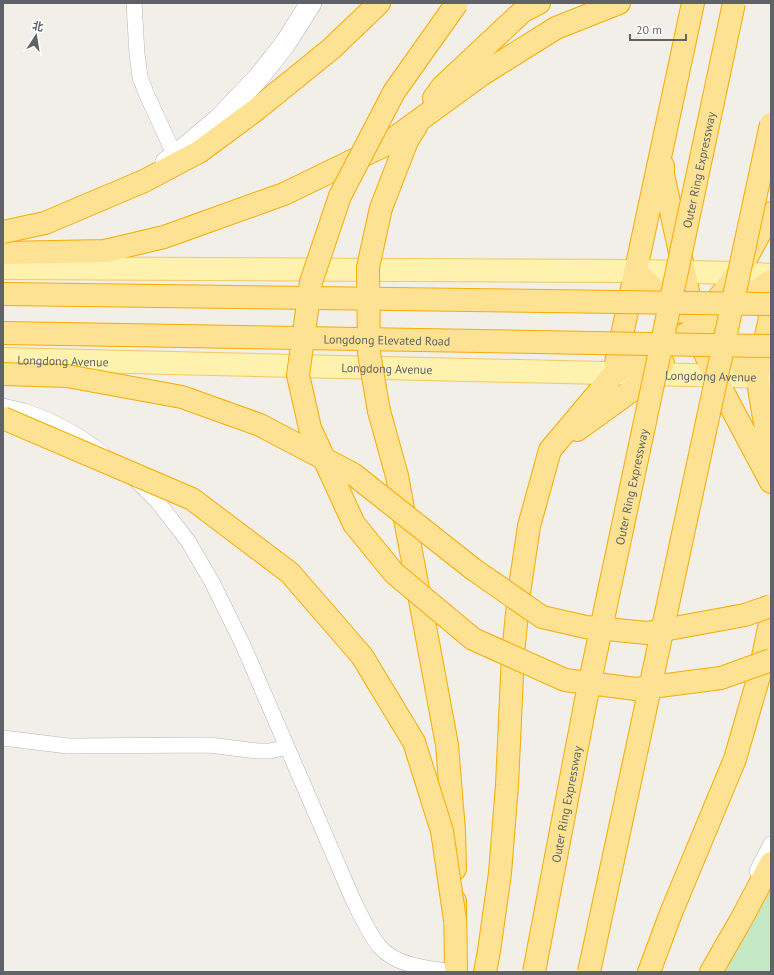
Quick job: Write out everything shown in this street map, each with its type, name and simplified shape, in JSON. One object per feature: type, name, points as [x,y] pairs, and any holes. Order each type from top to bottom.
[{"type":"highway","points":[[3,232],[45,223],[144,181],[199,152],[263,104],[331,48],[379,3]]},
{"type":"highway","points":[[457,3],[394,92],[340,196],[311,282],[298,375],[310,428],[354,524],[394,573],[474,639],[565,680],[636,689],[721,678],[771,660]]},
{"type":"highway","points":[[456,972],[454,831],[447,745],[397,476],[379,411],[369,353],[368,267],[381,208],[407,141],[442,86],[523,11],[539,3]]},
{"type":"highway","points":[[3,253],[105,251],[164,237],[284,194],[385,145],[481,75],[556,28],[619,3]]},
{"type":"highway","points":[[614,374],[693,3]]},
{"type":"highway","name":"Outer Ring Expressway","points":[[534,972],[585,705],[734,3]]},
{"type":"highway","points":[[589,972],[771,124]]},
{"type":"highway","points":[[664,137],[662,174],[684,271],[695,329],[715,377],[771,482]]},
{"type":"highway","points":[[550,450],[653,375],[695,329],[738,273],[771,213]]},
{"type":"highway","points":[[635,271],[695,329],[764,377]]},
{"type":"highway","points":[[485,972],[500,873],[507,785],[513,654],[519,593],[529,526],[550,450],[614,374],[695,329],[771,281]]},
{"type":"highway","points":[[3,294],[771,304]]},
{"type":"highway","points":[[771,313],[764,377],[771,458]]},
{"type":"highway","name":"Longdong Elevated Road","points":[[3,333],[771,346]]},
{"type":"highway","points":[[3,374],[67,376],[182,397],[260,425],[353,474],[473,569],[542,617],[586,627],[647,633],[745,616],[771,606]]},
{"type":"highway","points":[[3,418],[192,499],[290,573],[362,656],[414,742],[442,831],[456,920]]},
{"type":"highway","points":[[648,972],[735,759],[759,676],[771,618]]},
{"type":"highway","points":[[711,972],[771,863]]},
{"type":"highway","points":[[742,918],[771,878]]},
{"type":"main road","points":[[3,268],[684,271],[771,275]]},
{"type":"main road","name":"Longdong Avenue","points":[[3,359],[764,377]]},
{"type":"street","points":[[134,3],[140,77],[175,156]]},
{"type":"street","points":[[3,238],[54,223],[94,205],[136,183],[175,156],[220,118],[259,77],[285,44],[309,6]]},
{"type":"street","points":[[3,406],[23,411],[61,426],[91,445],[128,473],[157,501],[188,541],[212,582],[243,645],[354,902],[370,933],[381,948],[395,958],[426,968],[456,972]]},
{"type":"street","points":[[3,738],[68,746],[209,745],[257,751],[287,747]]},
{"type":"street","points":[[707,972],[720,950],[755,873],[771,844]]},
{"type":"green space","points":[[771,884],[771,972],[725,972]]}]
